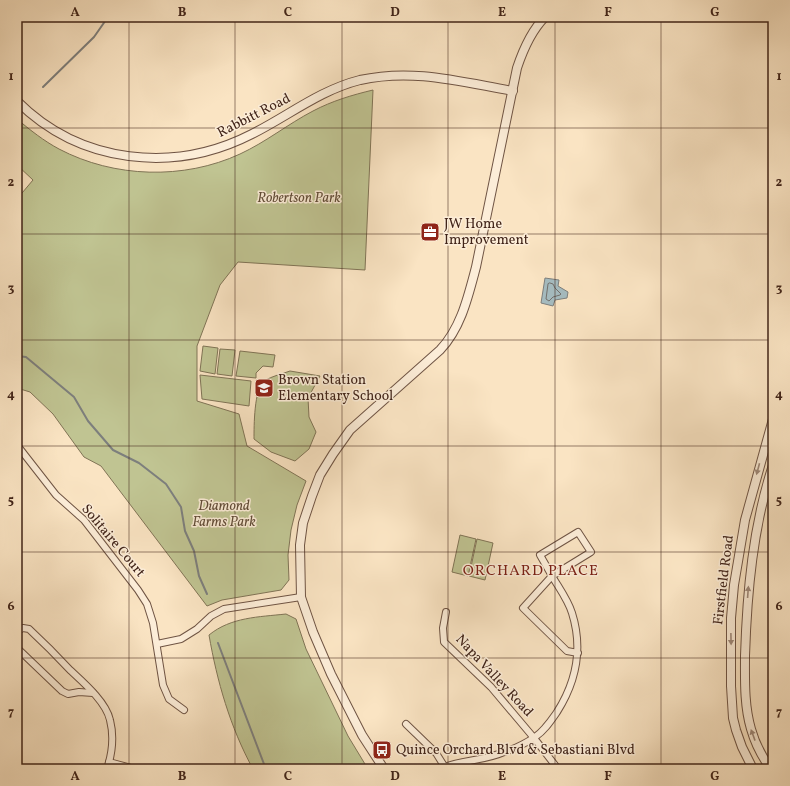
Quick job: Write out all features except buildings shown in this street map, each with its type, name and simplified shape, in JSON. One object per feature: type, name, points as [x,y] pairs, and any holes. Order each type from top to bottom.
[{"type":"street","points":[[384,769],[362,734],[331,674],[313,632],[301,597],[300,545],[303,524],[320,474],[350,430],[440,350],[448,342],[458,324],[476,267],[517,68],[530,37],[545,17]]},
{"type":"street","name":"Rabbitt Road","points":[[17,101],[56,132],[79,143],[106,152],[142,158],[178,158],[202,154],[224,147],[252,134],[322,94],[343,85],[375,77],[408,75],[430,76],[513,91]]},
{"type":"street","name":"Firstfield Road","points":[[753,769],[742,747],[736,730],[734,718],[731,686],[731,618],[734,585],[745,520],[759,464],[773,419]]},
{"type":"street","name":"Solitaire Court","points":[[17,445],[56,495],[84,520],[147,604],[154,622],[164,685],[169,699],[184,710]]},
{"type":"street","name":"Firstfield Road","points":[[771,769],[759,749],[751,729],[747,711],[745,678],[746,616],[750,573],[762,504],[773,465]]},
{"type":"street","points":[[406,724],[436,753],[443,768],[504,753],[534,738],[548,725],[565,700],[573,681],[578,653],[572,612],[552,576],[540,555],[578,532],[591,552],[552,576],[523,608],[567,651],[578,653]]},
{"type":"street","points":[[157,644],[181,639],[197,629],[211,616],[224,609],[301,597]]},
{"type":"street","name":"Napa Valley Road","points":[[446,612],[443,628],[444,642],[492,687],[558,769]]},
{"type":"street","points":[[17,630],[29,628],[93,693],[106,710],[110,719],[112,747],[107,769]]},
{"type":"street","points":[[17,648],[62,691],[68,694],[79,692],[93,693]]},
{"type":"street","points":[[109,762],[135,769]]},
{"type":"green space","points":[[373,90],[365,270],[238,262],[220,285],[197,346],[197,401],[239,414],[247,446],[306,481],[297,505],[291,530],[288,555],[289,580],[281,590],[222,600],[207,606],[101,466],[84,457],[53,414],[30,392],[17,388],[17,199],[33,180],[17,165],[17,119],[59,149],[80,159],[103,166],[126,170],[149,172],[173,171],[196,168],[240,154],[320,107]]},
{"type":"green space","points":[[203,346],[218,348],[215,374],[200,371]]},
{"type":"green space","points":[[220,349],[235,350],[232,376],[217,374]]},
{"type":"green space","points":[[240,351],[275,355],[273,367],[263,366],[256,373],[256,378],[236,376]]},
{"type":"green space","points":[[290,371],[320,376],[308,398],[309,417],[316,432],[309,449],[295,461],[271,452],[254,439],[256,399],[261,385],[267,379]]},
{"type":"green space","points":[[200,375],[251,381],[249,406],[202,399]]},
{"type":"green space","points":[[460,535],[476,539],[468,576],[452,572]]},
{"type":"green space","points":[[477,539],[493,543],[485,580],[469,576]]},
{"type":"green space","points":[[286,614],[296,619],[306,649],[348,736],[368,769],[253,769],[225,704],[209,635],[236,621]]},
{"type":"water","points":[[545,278],[559,280],[558,286],[568,292],[567,298],[555,300],[553,306],[541,303]]},
{"type":"waterway","points":[[43,87],[94,37],[108,17]]},
{"type":"waterway","points":[[17,356],[26,357],[74,397],[88,421],[113,450],[139,463],[166,484],[181,507],[185,531],[194,551],[199,576],[207,594]]},
{"type":"waterway","points":[[218,643],[264,764],[268,769]]},
{"type":"place","name":"JW Home Improvement","points":[[430,232]]},
{"type":"place","name":"Brown Station Elementary School","points":[[264,388]]},
{"type":"place","name":"Quince Orchard Blvd & Sebastiani Blvd","points":[[382,750]]},
{"type":"district","name":"ORCHARD PLACE","points":[[531,571]]},
{"type":"park label","name":"Robertson Park","points":[[299,198]]},
{"type":"park label","name":"Diamond Farms Park","points":[[224,514]]}]
